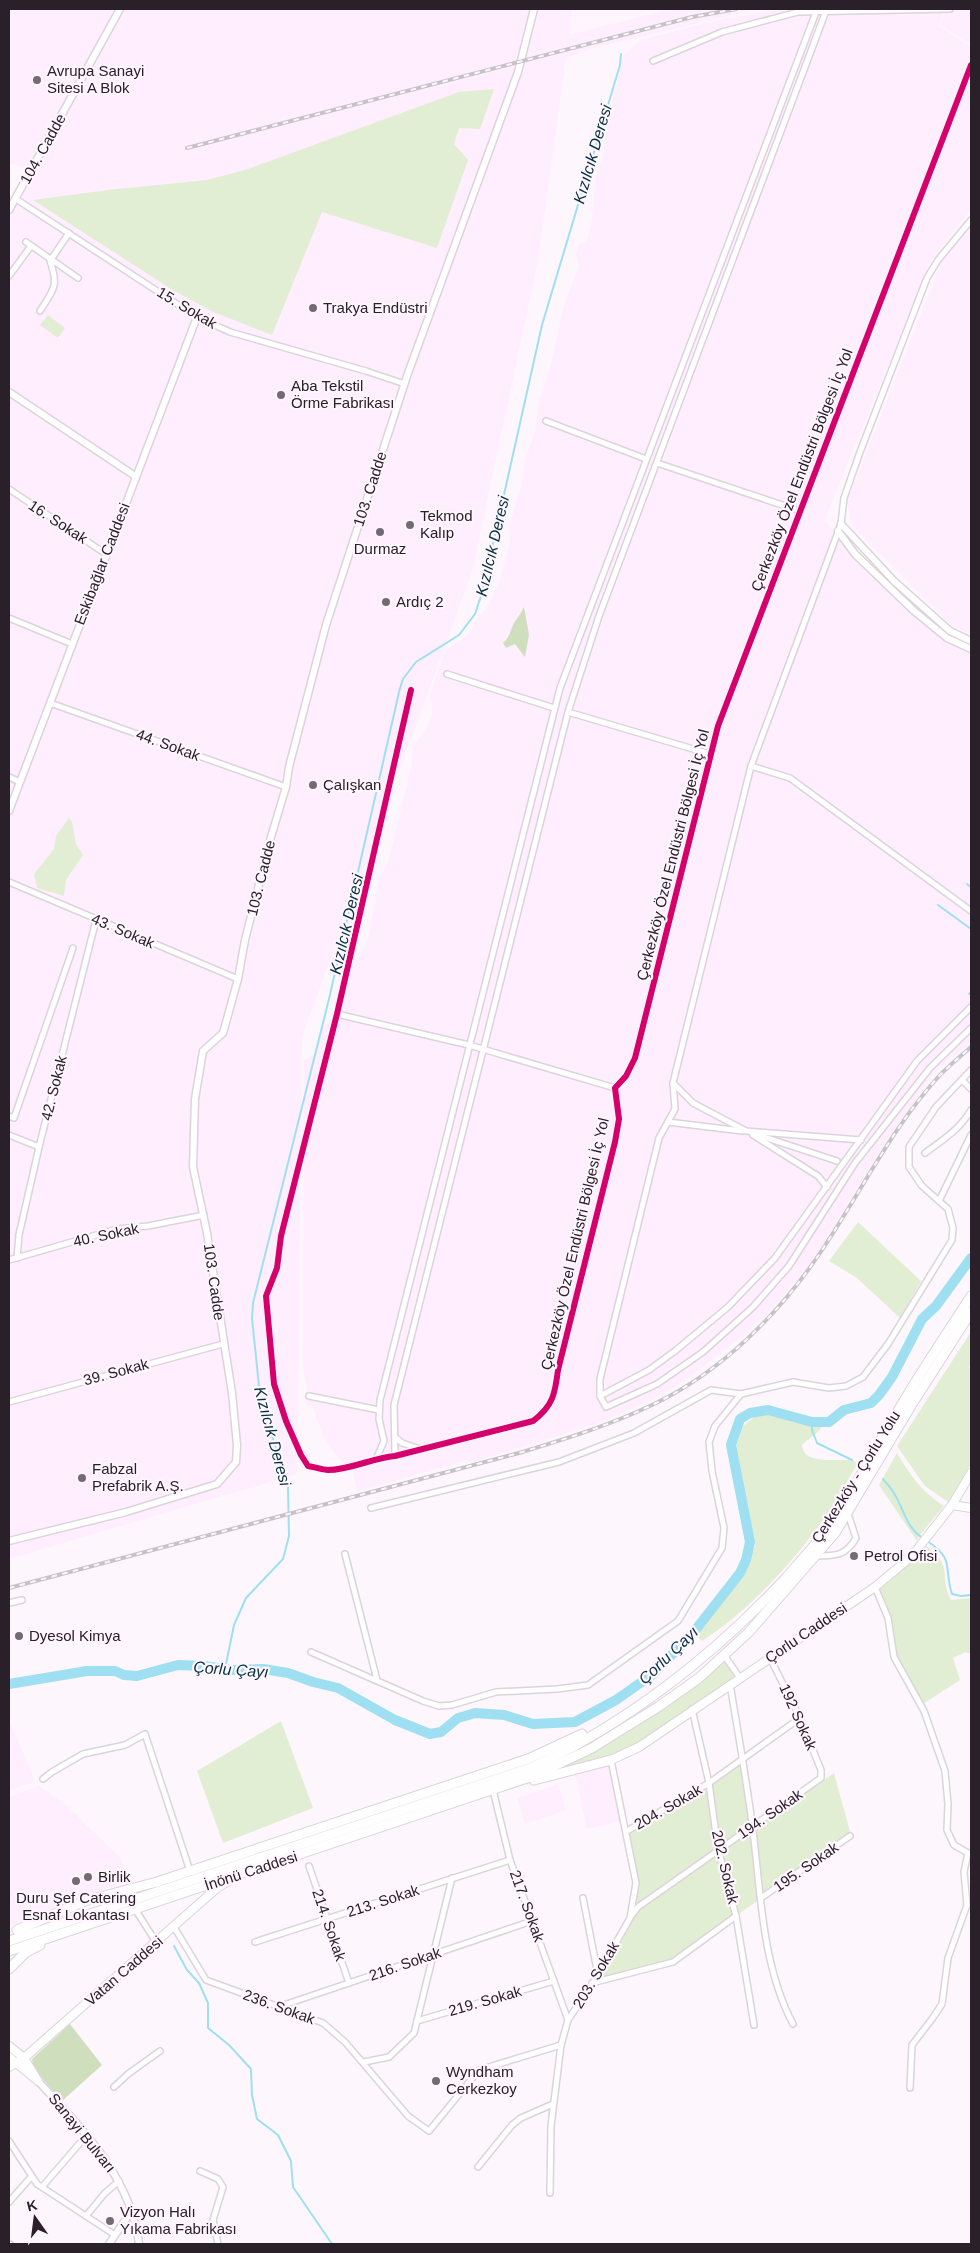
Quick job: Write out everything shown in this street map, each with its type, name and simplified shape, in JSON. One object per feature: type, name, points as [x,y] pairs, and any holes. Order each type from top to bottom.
[{"type":"main road","name":"Çerkezköy - Çorlu Yolu","points":[[650,1697],[740,1624],[769,1596],[822,1535],[905,1399],[971,1296]]},
{"type":"main road","points":[[493,1790],[533,1776],[592,1748],[658,1707],[699,1678],[749,1632],[816,1556],[848,1514],[912,1404],[971,1312]]},
{"type":"main road","name":"Çorlu Caddesi","points":[[611,1760],[639,1747],[875,1587],[912,1556],[952,1505],[971,1473]]},
{"type":"main road","points":[[952,1505],[971,1508]]},
{"type":"main road","points":[[13,1930],[86,1902],[190,1871],[528,1759],[583,1734],[650,1697]]},
{"type":"main road","points":[[9,1942],[93,1919],[530,1768],[586,1739],[650,1697]]},
{"type":"main road","points":[[493,1790],[571,1772],[611,1760]]},
{"type":"main road","name":"İnönü Caddesi","points":[[9,1951],[93,1919],[135,1909],[493,1790]]},
{"type":"main road","name":"Vatan Caddesi","points":[[13,2066],[217,1888],[235,1876]]},
{"type":"main road","points":[[13,1930],[93,1919]]},
{"type":"main road","points":[[9,1968],[34,1948],[93,1919]]},
{"type":"main road","points":[[9,2046],[24,2058],[38,2081]]},
{"type":"main road","points":[[9,2058],[13,2066],[38,2081]]},
{"type":"main road","points":[[9,2076],[13,2066]]},
{"type":"street","name":"104. Cadde","points":[[9,210],[120,9]]},
{"type":"street","name":"103. Cadde","points":[[9,1541],[126,1512],[217,1484],[236,1462],[237,1445],[232,1393],[204,1215],[194,1167],[195,1099],[203,1052],[223,1033],[326,625],[405,384],[518,72],[534,9]]},
{"type":"street","points":[[653,61],[722,32],[798,12],[950,9]]},
{"type":"street","points":[[395,1456],[394,1405],[568,712],[599,616],[826,11]]},
{"type":"street","points":[[377,1457],[384,1441],[379,1419],[382,1391],[560,688],[816,12]]},
{"type":"street","name":"Çerkezköy Özel Endüstri Bölgesi İç Yol","points":[[411,690],[337,1014],[281,1236],[277,1268],[266,1296],[274,1384],[286,1421],[308,1466],[327,1470],[377,1457],[395,1456],[533,1421],[545,1412],[555,1394],[558,1370],[615,1142],[619,1119],[615,1088],[626,1076],[635,1058],[718,726],[971,65]]},
{"type":"street","name":"15. Sokak","points":[[16,199],[197,317],[230,332],[405,384]]},
{"type":"street","points":[[971,220],[938,260],[927,278],[860,452],[844,498],[841,524],[751,766],[673,1083],[675,1109],[659,1138],[600,1379],[600,1396],[606,1407],[657,1384],[703,1352],[753,1308],[789,1266],[860,1156],[930,1068],[971,1028]]},
{"type":"street","points":[[40,311],[52,292],[56,279],[51,260],[69,233]]},
{"type":"street","points":[[9,276],[28,244],[78,278]]},
{"type":"street","name":"Eskibağlar Caddesi","points":[[9,811],[197,317]]},
{"type":"street","points":[[9,392],[135,476]]},
{"type":"street","points":[[546,421],[646,460]]},
{"type":"street","name":"Çerkezköy Özel Endüstri Bölgesi İç Yol","points":[[657,463],[800,511]]},
{"type":"street","name":"16. Sokak","points":[[9,489],[106,554]]},
{"type":"street","points":[[841,524],[894,581],[950,631],[971,641]]},
{"type":"street","points":[[838,531],[855,554],[913,610],[947,638],[971,649]]},
{"type":"street","points":[[9,618],[72,644]]},
{"type":"street","points":[[447,674],[554,708]]},
{"type":"street","name":"44. Sokak","points":[[50,703],[286,787]]},
{"type":"street","name":"Çerkezköy Özel Endüstri Bölgesi İç Yol","points":[[568,712],[710,754]]},
{"type":"street","points":[[751,766],[790,778],[971,911]]},
{"type":"street","points":[[9,777],[20,782]]},
{"type":"street","name":"43. Sokak","points":[[9,882],[238,979]]},
{"type":"street","name":"42. Sokak","points":[[17,1258],[19,1235],[39,1147],[96,920]]},
{"type":"street","points":[[9,1116],[14,1118],[73,948]]},
{"type":"street","points":[[600,1396],[649,1370],[728,1308],[775,1258],[917,1061],[971,1008]]},
{"type":"street","points":[[337,1014],[469,1046],[615,1088]]},
{"type":"street","points":[[371,1508],[567,1459],[634,1433],[711,1390],[741,1394],[793,1382],[829,1388],[846,1386],[863,1376],[888,1344],[952,1240],[953,1228],[948,1209],[922,1186],[910,1167],[909,1147],[936,1107],[971,1070]]},
{"type":"street","points":[[962,1080],[971,1089]]},
{"type":"street","points":[[673,1083],[693,1103],[746,1131],[818,1176],[826,1187]]},
{"type":"street","points":[[925,1153],[964,1123],[971,1110]]},
{"type":"street","points":[[668,1122],[746,1131],[861,1140]]},
{"type":"street","points":[[746,1131],[837,1161]]},
{"type":"street","points":[[9,1135],[39,1147]]},
{"type":"street","points":[[938,1200],[971,1135]]},
{"type":"street","name":"40. Sokak","points":[[9,1260],[118,1229],[148,1226],[204,1215]]},
{"type":"street","name":"39. Sokak","points":[[9,1402],[223,1344]]},
{"type":"street","points":[[311,1652],[377,1680],[422,1702],[439,1706],[452,1705],[496,1692],[557,1689],[588,1685],[678,1621],[722,1548],[724,1528],[712,1471],[709,1442],[715,1426],[741,1394]]},
{"type":"street","points":[[309,1396],[380,1410]]},
{"type":"street","points":[[395,1438],[402,1443],[421,1449]]},
{"type":"street","points":[[816,1556],[837,1556],[852,1545],[856,1538],[848,1514]]},
{"type":"street","points":[[345,1554],[377,1680]]},
{"type":"street","points":[[875,1587],[888,1618],[894,1657],[924,1711],[945,1771],[948,1804],[947,1830],[954,1845],[968,1853],[964,1872],[967,1905],[948,1958],[942,2004],[912,2045],[910,2088]]},
{"type":"street","points":[[9,1603],[22,1600]]},
{"type":"street","points":[[724,1655],[740,1678]]},
{"type":"street","name":"192 Sokak","points":[[770,1658],[800,1718],[821,1770],[821,1778]]},
{"type":"street","points":[[730,1684],[753,1828],[770,1962],[783,2005],[792,2024]]},
{"type":"street","name":"202. Sokak","points":[[692,1710],[709,1783],[718,1849],[736,1916],[754,2025]]},
{"type":"street","name":"204. Sokak","points":[[627,1831],[709,1783],[800,1718]]},
{"type":"street","points":[[43,1780],[52,1772],[83,1754],[125,1745],[145,1734],[190,1871]]},
{"type":"street","name":"203. Sokak","points":[[550,2192],[553,2104],[561,2045],[568,2020],[598,1975],[630,1918],[636,1883],[627,1831],[611,1760]]},
{"type":"street","name":"194. Sokak","points":[[630,1918],[638,1907],[718,1849],[753,1828],[821,1778]]},
{"type":"street","name":"217. Sokak","points":[[493,1790],[510,1860],[568,2020]]},
{"type":"street","name":"195. Sokak","points":[[761,1898],[850,1836]]},
{"type":"street","name":"213. Sokak","points":[[255,1942],[510,1860]]},
{"type":"street","name":"214. Sokak","points":[[309,1866],[349,1983]]},
{"type":"street","points":[[364,2062],[389,2058],[414,2033],[452,1878]]},
{"type":"street","points":[[583,1898],[598,1975]]},
{"type":"street","points":[[135,1909],[156,1942]]},
{"type":"street","points":[[592,1983],[673,1962],[736,1916]]},
{"type":"street","name":"216. Sokak","points":[[278,2007],[532,1921]]},
{"type":"street","name":"236. Sokak","points":[[174,1927],[206,1980],[323,2023],[364,2062],[408,2116],[430,2131],[479,2070],[561,2045]]},
{"type":"street","name":"219. Sokak","points":[[417,2021],[554,1981]]},
{"type":"street","points":[[114,2087],[128,2074],[160,2052]]},
{"type":"street","name":"Sanayi Bulvarı","points":[[38,2081],[109,2162],[120,2181],[132,2210],[137,2226],[139,2244]]},
{"type":"street","points":[[478,2167],[512,2125],[521,2118],[553,2104]]},
{"type":"street","points":[[42,2187],[86,2136]]},
{"type":"street","points":[[10,2145],[31,2177],[42,2187],[115,2235]]},
{"type":"street","points":[[200,2171],[218,2179],[223,2187],[213,2220],[218,2244]]},
{"type":"street","points":[[9,2202],[31,2177]]},
{"type":"street","points":[[86,2216],[105,2193],[120,2181]]},
{"type":"street","points":[[109,2244],[132,2210]]},
{"type":"shaded area","points":[[9,9],[115,9],[78,82],[27,168],[9,163]]},
{"type":"shaded area","points":[[124,9],[572,9],[569,35],[670,9],[757,9],[598,47],[566,58],[538,260],[472,572],[302,1037],[297,1474],[9,1559],[9,212],[31,179]]},
{"type":"shaded area","points":[[781,9],[945,9],[939,26],[971,47],[971,210],[931,260],[824,521],[903,595],[951,627],[971,636],[971,1042],[935,1072],[876,1157],[813,1260],[770,1311],[739,1339],[687,1379],[656,1398],[601,1422],[471,1463],[467,1460],[357,1492],[352,1467],[340,1459],[325,1440],[312,1406],[307,1406],[307,1386],[303,1369],[304,1060],[317,1052],[322,1028],[329,1022],[351,972],[368,940],[377,889],[381,874],[388,863],[411,767],[413,747],[425,731],[432,716],[430,694],[445,651],[468,635],[477,619],[486,609],[499,583],[510,542],[509,526],[521,487],[525,460],[535,432],[538,405],[551,364],[564,305],[579,266],[576,254],[579,244],[586,242],[591,227],[596,175],[603,157],[608,119],[624,55],[640,40],[713,21]]},
{"type":"shaded area","points":[[947,9],[971,9],[971,45],[940,25]]},
{"type":"shaded area","points":[[971,222],[971,634],[951,625],[852,526],[847,502],[941,263]]},
{"type":"shaded area","points":[[9,1721],[34,1778],[32,1783],[9,1790]]},
{"type":"shaded area","points":[[608,1765],[621,1821],[587,1829],[575,1773]]},
{"type":"shaded area","points":[[558,1784],[566,1810],[525,1824],[517,1798]]},
{"type":"shaded area","points":[[39,1786],[66,1805],[121,1859],[125,1874],[122,1883],[51,1909],[25,1922],[9,1925],[9,1797]]},
{"type":"green space","points":[[494,89],[480,129],[459,128],[454,144],[468,160],[437,248],[322,212],[272,335],[211,311],[171,289],[33,200],[207,180],[245,170],[459,92]]},
{"type":"green space","points":[[48,315],[65,328],[58,338],[40,325]]},
{"type":"green space","points":[[524,607],[529,635],[525,657],[515,644],[506,648],[503,643]]},
{"type":"green space","points":[[69,818],[72,822],[76,844],[83,855],[66,880],[64,896],[37,888],[34,874],[54,849],[56,836]]},
{"type":"green space","points":[[858,1222],[921,1281],[900,1318],[857,1278],[829,1261]]},
{"type":"green space","points":[[971,1332],[971,1363],[969,1367],[971,1369],[971,1464],[948,1502],[925,1486],[897,1446]]},
{"type":"green space","points":[[759,1413],[824,1420],[819,1431],[802,1445],[804,1451],[808,1456],[822,1460],[852,1460],[858,1463],[840,1495],[802,1548],[754,1600],[702,1641],[696,1636],[715,1605],[735,1587],[755,1546],[736,1447],[743,1426]]},
{"type":"green space","points":[[897,1453],[917,1482],[929,1495],[944,1506],[917,1541],[879,1485]]},
{"type":"green space","points":[[925,1545],[940,1559],[943,1565],[947,1590],[951,1600],[971,1598],[971,1654],[966,1652],[953,1658],[960,1680],[923,1704],[895,1656],[889,1618],[876,1587]]},
{"type":"green space","points":[[723,1660],[737,1679],[638,1746],[611,1758],[563,1768],[630,1729]]},
{"type":"green space","points":[[281,1721],[313,1808],[223,1843],[197,1771]]},
{"type":"green space","points":[[742,1759],[754,1824],[638,1904],[636,1902],[638,1883],[627,1831]]},
{"type":"green space","points":[[834,1773],[851,1835],[672,1961],[601,1980],[639,1909]]},
{"type":"green space","points":[[70,2024],[102,2065],[62,2101],[33,2068],[32,2059]]},
{"type":"waterway","name":"Kızılcık Deresi","points":[[225,1669],[234,1625],[246,1598],[283,1559],[289,1536],[288,1487],[261,1401],[252,1318],[253,1303],[329,999],[400,688],[403,679],[416,662],[459,635],[475,614],[482,593],[542,325],[620,65],[621,54]]},
{"type":"waterway","points":[[967,884],[971,887]]},
{"type":"waterway","points":[[938,905],[971,929]]},
{"type":"waterway","name":"Çorlu Çayı","points":[[9,1684],[87,1671],[115,1671],[124,1675],[137,1676],[178,1665],[232,1670],[263,1669],[288,1673],[338,1688],[395,1720],[430,1734],[441,1732],[458,1718],[475,1713],[504,1715],[533,1724],[575,1722],[616,1700],[653,1674],[693,1633],[740,1573],[746,1560],[750,1542],[731,1445],[740,1419],[750,1413],[768,1410],[812,1422],[829,1422],[844,1410],[871,1403],[892,1377],[922,1319],[936,1306],[971,1258]]},
{"type":"waterway","points":[[812,1422],[812,1430],[817,1443],[852,1460]]},
{"type":"waterway","points":[[883,1479],[894,1493],[913,1530],[923,1538]]},
{"type":"waterway","points":[[927,1541],[945,1559],[952,1594],[961,1596],[971,1595]]},
{"type":"waterway","points":[[174,1946],[187,1970],[199,1983],[208,2003],[208,2028],[229,2045],[251,2069],[252,2095],[257,2119],[278,2135],[291,2161],[293,2187],[332,2244]]},
{"type":"railway","points":[[187,148],[692,17],[736,9]]},
{"type":"railway","points":[[9,1588],[519,1453],[621,1419],[679,1391],[725,1358],[747,1339],[786,1298],[804,1276],[835,1231],[877,1161],[907,1116],[940,1075],[971,1047]]},
{"type":"cycle path","points":[[411,690],[337,1014],[281,1236],[277,1268],[266,1296],[274,1384],[286,1421],[308,1466],[326,1470],[345,1468],[533,1421],[545,1410],[552,1399],[615,1142],[619,1119],[615,1088],[626,1076],[635,1058],[718,726],[971,65]]},
{"type":"place","name":"Avrupa Sanayi Sitesi A Blok","points":[[37,80]]},
{"type":"place","name":"Trakya Endüstri","points":[[313,308]]},
{"type":"place","name":"Aba Tekstil Örme Fabrikası","points":[[281,395]]},
{"type":"place","name":"Tekmod Kalıp","points":[[410,525]]},
{"type":"place","name":"Durmaz","points":[[380,532]]},
{"type":"place","name":"Ardıç 2","points":[[386,602]]},
{"type":"place","name":"Çalışkan","points":[[313,785]]},
{"type":"place","name":"Fabzal Prefabrik A.Ş.","points":[[82,1478]]},
{"type":"place","name":"Petrol Ofisi","points":[[854,1556]]},
{"type":"place","name":"Dyesol Kimya","points":[[19,1636]]},
{"type":"place","name":"Birlik","points":[[88,1877]]},
{"type":"place","name":"Duru Şef Catering Esnaf Lokantası","points":[[76,1881]]},
{"type":"place","name":"Wyndham Cerkezkoy","points":[[436,2081]]},
{"type":"place","name":"Vizyon Halı Yıkama Fabrikası","points":[[110,2221]]}]
